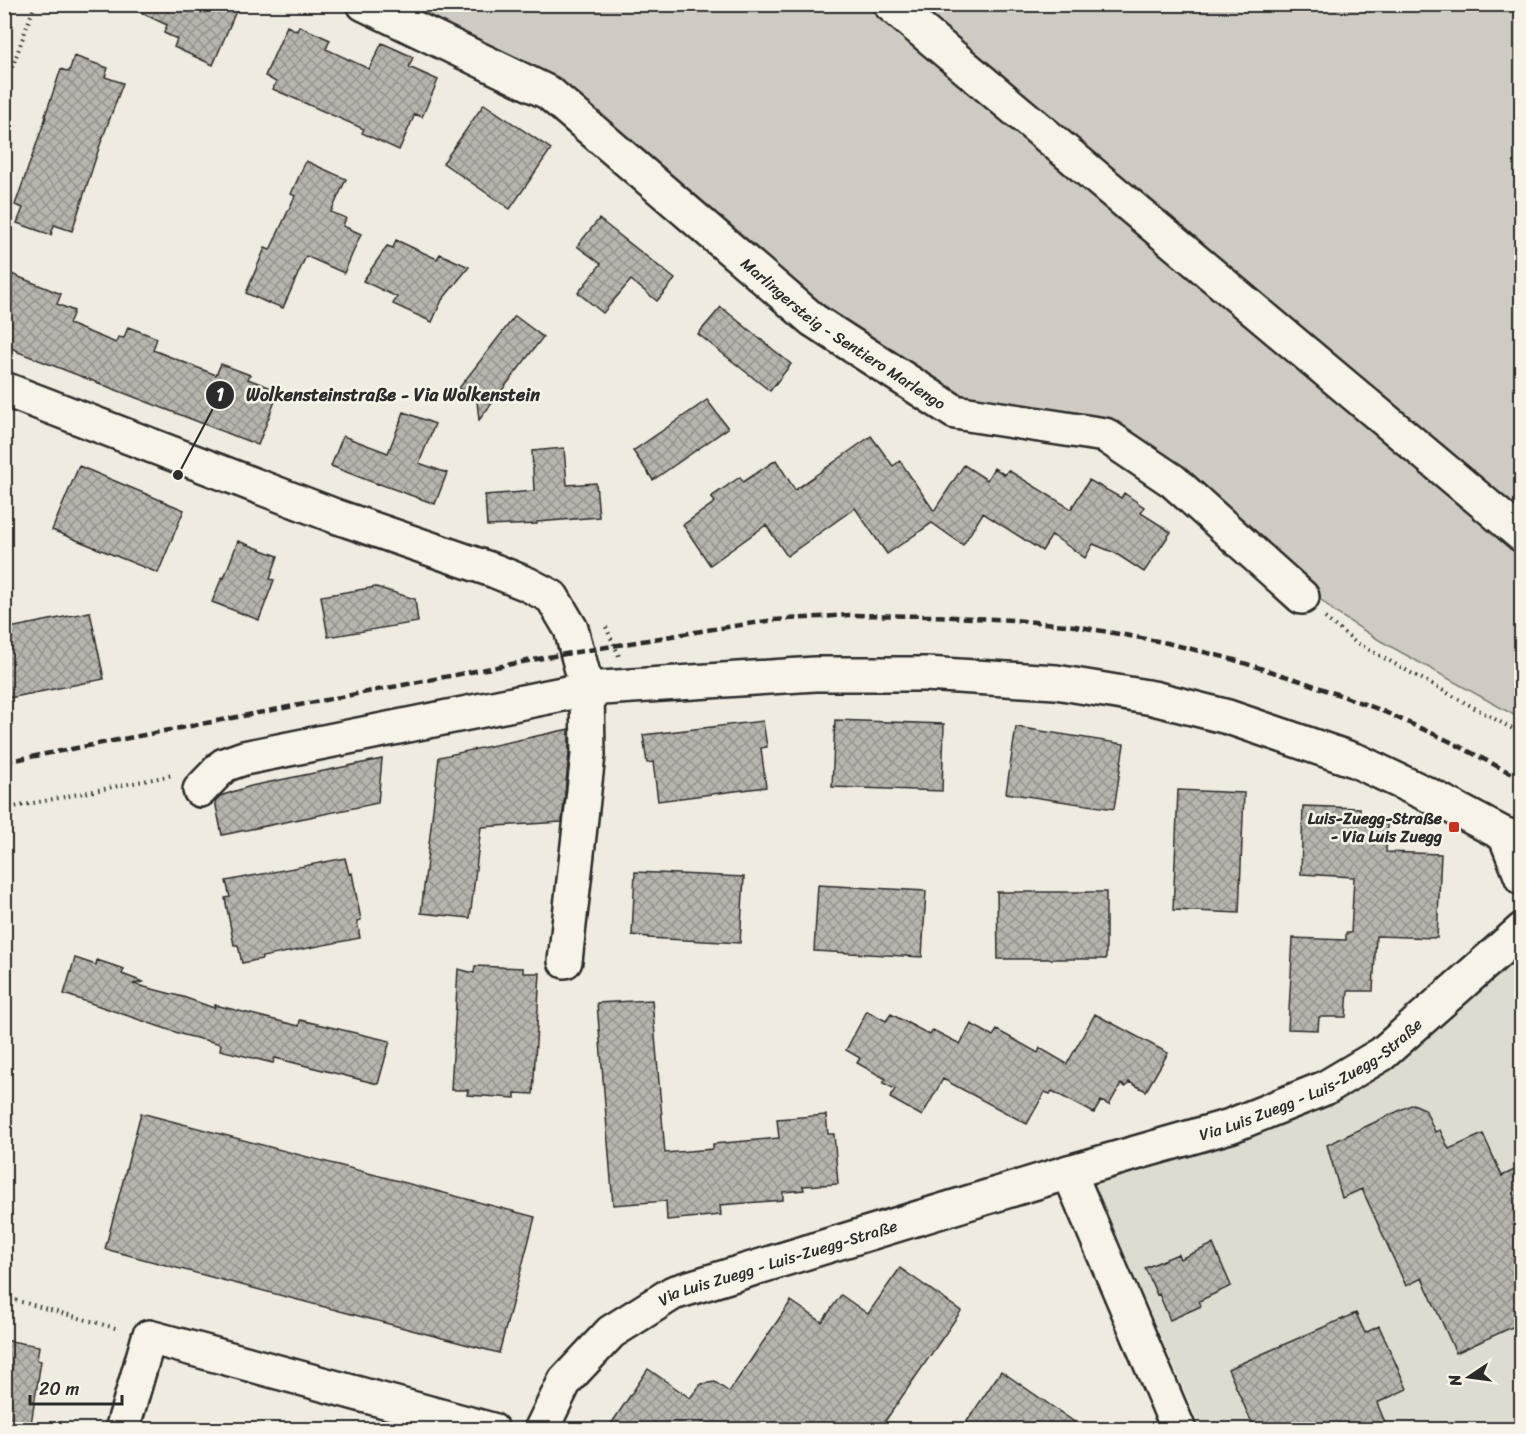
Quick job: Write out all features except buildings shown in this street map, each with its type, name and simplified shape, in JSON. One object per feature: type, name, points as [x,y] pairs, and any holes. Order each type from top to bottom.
[{"type":"street","name":"Marlingersteig - Sentiero Marlengo","points":[[364,4],[549,93],[813,320],[955,412],[1105,435],[1173,481],[1302,597]]},
{"type":"street","points":[[890,4],[1521,535]]},
{"type":"street","points":[[4,389],[334,516],[495,571],[552,597],[571,629],[587,689],[588,755],[565,961]]},
{"type":"street","points":[[189,782],[244,758],[587,689],[815,674],[925,674],[1067,684],[1153,698],[1228,717],[1357,761],[1513,837],[1521,878]]},
{"type":"street","name":"Via Luis Zuegg - Luis-Zuegg-Straße","points":[[541,1430],[565,1381],[611,1332],[673,1293],[1069,1172],[1230,1126],[1325,1088],[1382,1054],[1521,930]]},
{"type":"street","points":[[1069,1172],[1179,1430]]},
{"type":"street","points":[[122,1430],[149,1337],[492,1430]]},
{"type":"path","points":[[4,90],[35,4]]},
{"type":"path","points":[[1302,597],[1355,642],[1521,734]]},
{"type":"path","points":[[605,626],[632,686]]},
{"type":"path","points":[[4,809],[189,782]]},
{"type":"path","points":[[4,1297],[149,1337]]},
{"type":"shaded area","points":[[400,5],[1521,5],[1521,719],[1379,640],[1336,613],[1156,451],[966,401],[826,312],[543,72]]},
{"type":"shaded area","points":[[1521,959],[1521,1429],[1201,1429],[1092,1179],[1318,1111],[1419,1038]]},
{"type":"railway","points":[[4,762],[548,657],[774,620],[850,615],[1014,620],[1075,626],[1163,642],[1228,658],[1378,709],[1449,741],[1522,779]]},
{"type":"place","name":"Wolkensteinstraße - Via Wolkenstein","points":[[178,475]]},
{"type":"place","name":"Luis-Zuegg-Straße - Via Luis Zuegg","points":[[1454,827]]}]
